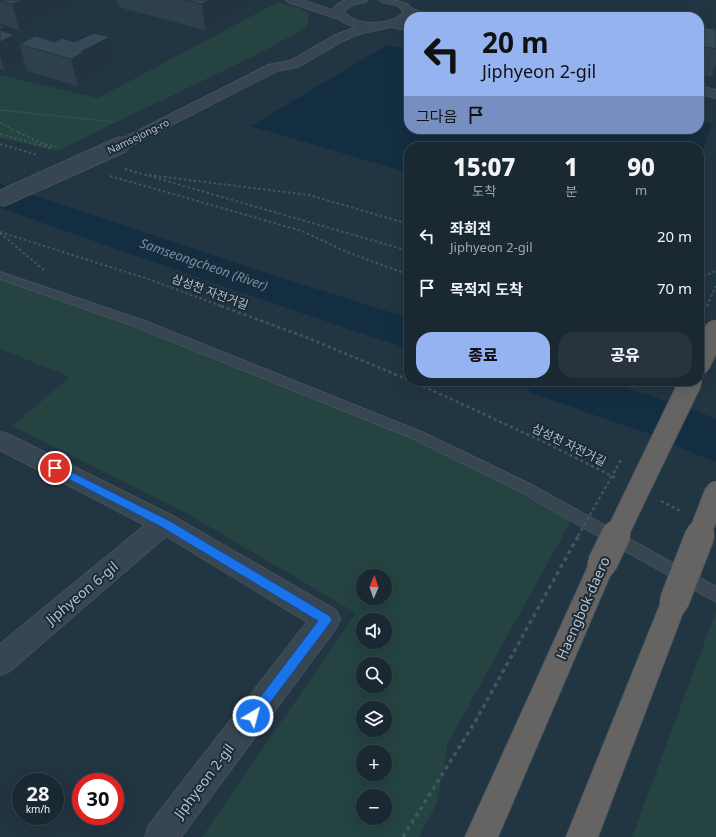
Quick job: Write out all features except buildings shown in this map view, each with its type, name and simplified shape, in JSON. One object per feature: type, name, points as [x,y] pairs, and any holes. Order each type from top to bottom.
[{"type":"highway","points":[[704,353],[715,330]]},
{"type":"highway","name":"Haengbok-daero","points":[[481,837],[602,564],[689,386]]},
{"type":"highway","points":[[582,837],[716,492]]},
{"type":"street","points":[[292,0],[335,20],[344,20],[353,23],[404,26]]},
{"type":"street","points":[[327,1],[357,0]]},
{"type":"street","points":[[335,20],[341,7],[347,3],[361,0]]},
{"type":"street","points":[[386,0],[409,6],[417,12]]},
{"type":"street","points":[[384,25],[404,19]]},
{"type":"street","name":"Namsejong-ro","points":[[0,199],[123,144],[273,68],[294,64],[354,31],[384,25]]},
{"type":"street","name":"Namsejong-ro","points":[[273,68],[280,58],[292,51]]},
{"type":"street","points":[[704,91],[716,94]]},
{"type":"street","name":"Jiphyeon 2-gil","points":[[0,440],[164,523],[326,620],[161,837]]},
{"type":"street","name":"Jiphyeon 6-gil","points":[[0,662],[164,523]]},
{"type":"lane","points":[[0,275],[138,324],[419,436],[527,489],[716,595]]},
{"type":"path","points":[[0,110],[118,122]]},
{"type":"path","points":[[0,123],[41,142],[63,149]]},
{"type":"path","points":[[0,134],[60,151]]},
{"type":"path","points":[[0,144],[44,157]]},
{"type":"path","points":[[404,223],[309,195],[149,175],[120,167],[404,250]]},
{"type":"path","points":[[110,176],[302,231],[347,252],[404,273]]},
{"type":"path","points":[[0,232],[42,268],[70,300]]},
{"type":"path","name":"삼성천 자전거길","points":[[0,232],[148,279],[308,338],[404,378]]},
{"type":"path","points":[[704,276],[716,271]]},
{"type":"path","name":"삼성천 자전거길","points":[[423,386],[544,442],[620,480]]},
{"type":"path","points":[[403,837],[475,722],[623,457]]},
{"type":"path","points":[[654,498],[688,515]]},
{"type":"green space","points":[[278,2],[299,8],[308,13],[308,23],[301,31],[252,57],[57,151],[0,138],[0,75],[98,98]]},
{"type":"green space","points":[[0,278],[233,359],[438,451],[571,521],[448,743],[437,803],[419,837],[202,837],[356,613],[181,510],[12,426],[70,377],[0,349]]},
{"type":"green space","points":[[716,611],[716,837],[632,837]]},
{"type":"water","points":[[387,45],[404,49],[404,134],[704,134],[704,122],[712,124],[704,147],[704,142],[404,142],[404,172],[251,126]]},
{"type":"waterway","name":"Samseongcheon (River)","points":[[0,195],[257,284],[404,332]]},
{"type":"waterway","name":"Samseongcheon (River)","points":[[564,386],[677,424],[716,441]]},
{"type":"route","points":[[55,468],[164,523],[326,620],[253,716]]}]
